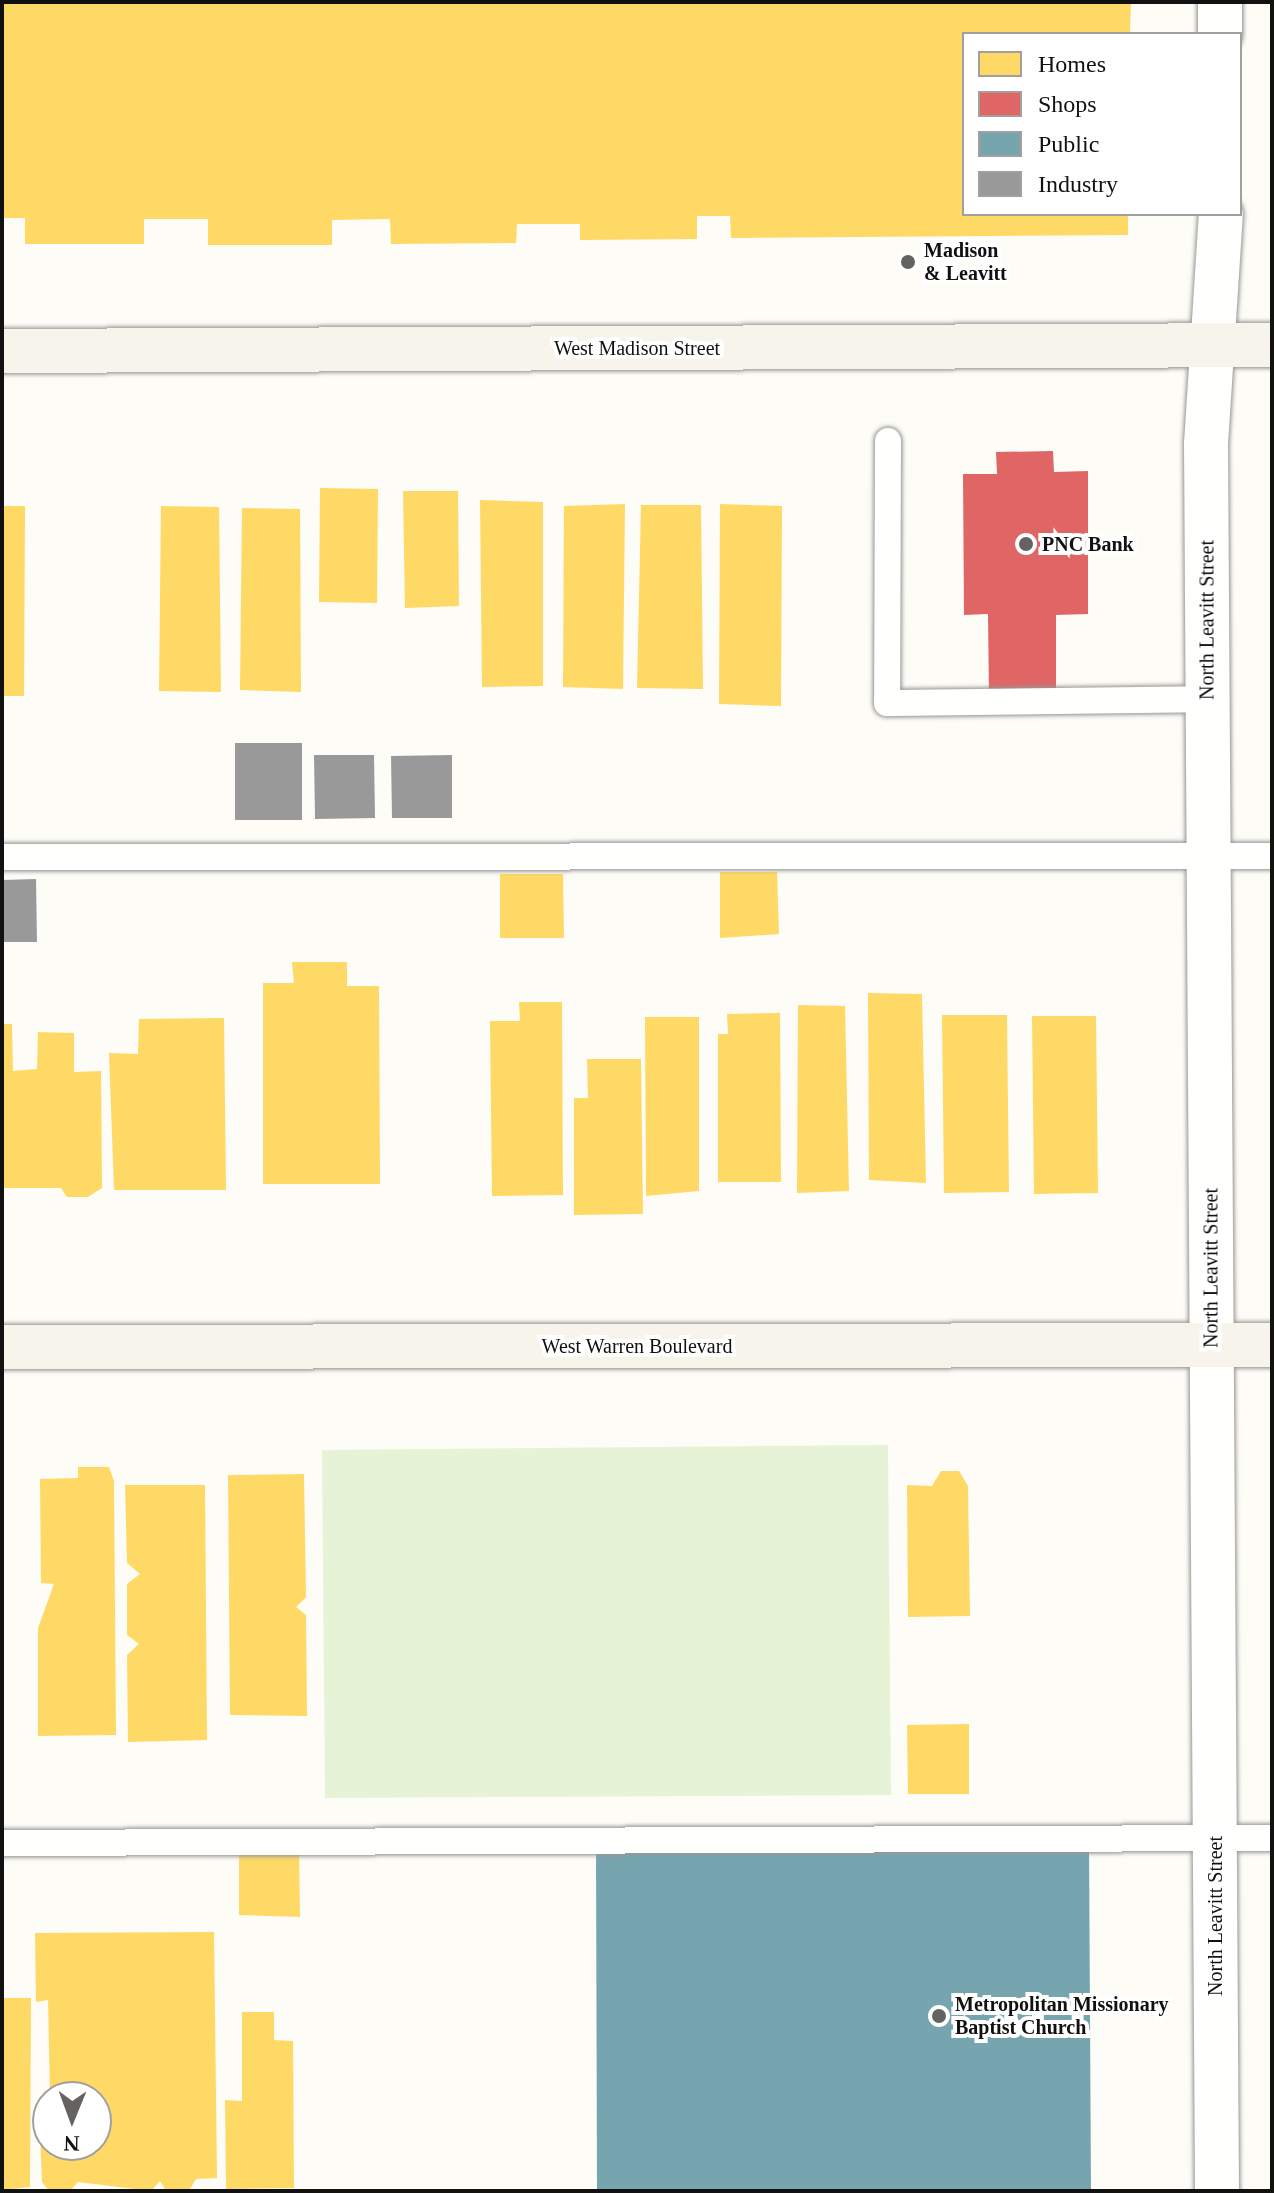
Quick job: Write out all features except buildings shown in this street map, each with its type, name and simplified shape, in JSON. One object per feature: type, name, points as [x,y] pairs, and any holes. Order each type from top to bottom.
[{"type":"main road","name":"West Madison Street","points":[[2,351],[1272,345]]},
{"type":"main road","name":"West Warren Boulevard","points":[[2,1347],[1272,1345]]},
{"type":"street","points":[[1220,2],[1220,32]]},
{"type":"street","name":"North Leavitt Street","points":[[1217,2191],[1206,444],[1221,216]]},
{"type":"lane","points":[[888,441],[887,703],[1207,699]]},
{"type":"lane","points":[[2,857],[1272,856]]},
{"type":"lane","points":[[2,1843],[1272,1838]]},
{"type":"green space","points":[[888,1445],[891,1795],[325,1798],[322,1450]]},
{"type":"place","name":"Madison & Leavitt","points":[[908,262]]},
{"type":"place","name":"PNC Bank","points":[[1026,544]]},
{"type":"place","name":"Metropolitan Missionary Baptist Church","points":[[939,2016]]}]
